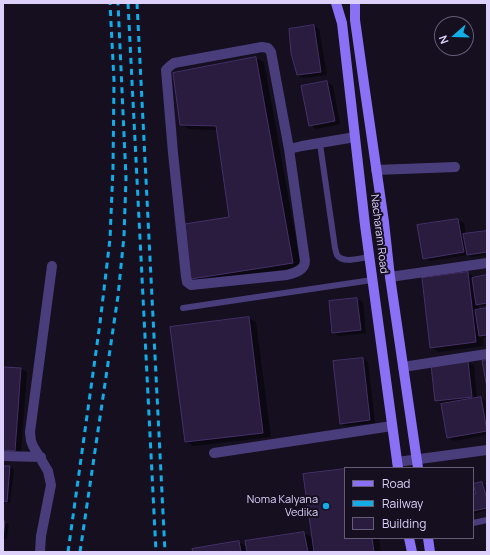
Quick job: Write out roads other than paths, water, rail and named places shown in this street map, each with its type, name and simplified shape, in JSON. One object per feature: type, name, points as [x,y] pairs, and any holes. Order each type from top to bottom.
[{"type":"main road","name":"Nacharam Road","points":[[336,3],[342,23],[365,225],[397,465]]},
{"type":"main road","name":"Nacharam Road","points":[[355,3],[355,20],[384,222],[390,277],[418,463]]},
{"type":"main road","points":[[355,135],[370,130]]},
{"type":"main road","points":[[409,539],[412,552]]},
{"type":"main road","points":[[428,539],[430,552]]},
{"type":"street","points":[[262,47],[268,48],[271,52],[289,149],[305,264],[296,273],[287,275],[191,285],[187,282],[186,278],[166,70],[174,63],[262,47]]},
{"type":"street","points":[[289,149],[320,144],[355,135]]},
{"type":"street","points":[[376,170],[455,167]]},
{"type":"street","points":[[390,277],[487,263]]},
{"type":"street","points":[[40,552],[41,536],[51,485],[48,471],[31,441],[30,432],[52,266]]},
{"type":"street","points":[[403,367],[487,354]]},
{"type":"street","points":[[214,453],[392,426]]},
{"type":"street","points":[[397,465],[418,463],[487,450]]},
{"type":"street","points":[[3,456],[41,457]]},
{"type":"lane","points":[[320,144],[335,248],[338,255],[341,259],[346,260],[369,257]]},
{"type":"lane","points":[[183,308],[372,280]]},
{"type":"lane","points":[[474,522],[487,520]]},
{"type":"railway","points":[[68,552],[100,323],[110,239],[113,168],[114,81],[110,3]]},
{"type":"railway","points":[[80,552],[118,296],[124,236],[126,178],[118,3]]},
{"type":"railway","points":[[128,3],[156,552]]},
{"type":"railway","points":[[137,3],[165,552]]},
{"type":"place","name":"Noma Kalyana Vedika","points":[[326,506]]}]
